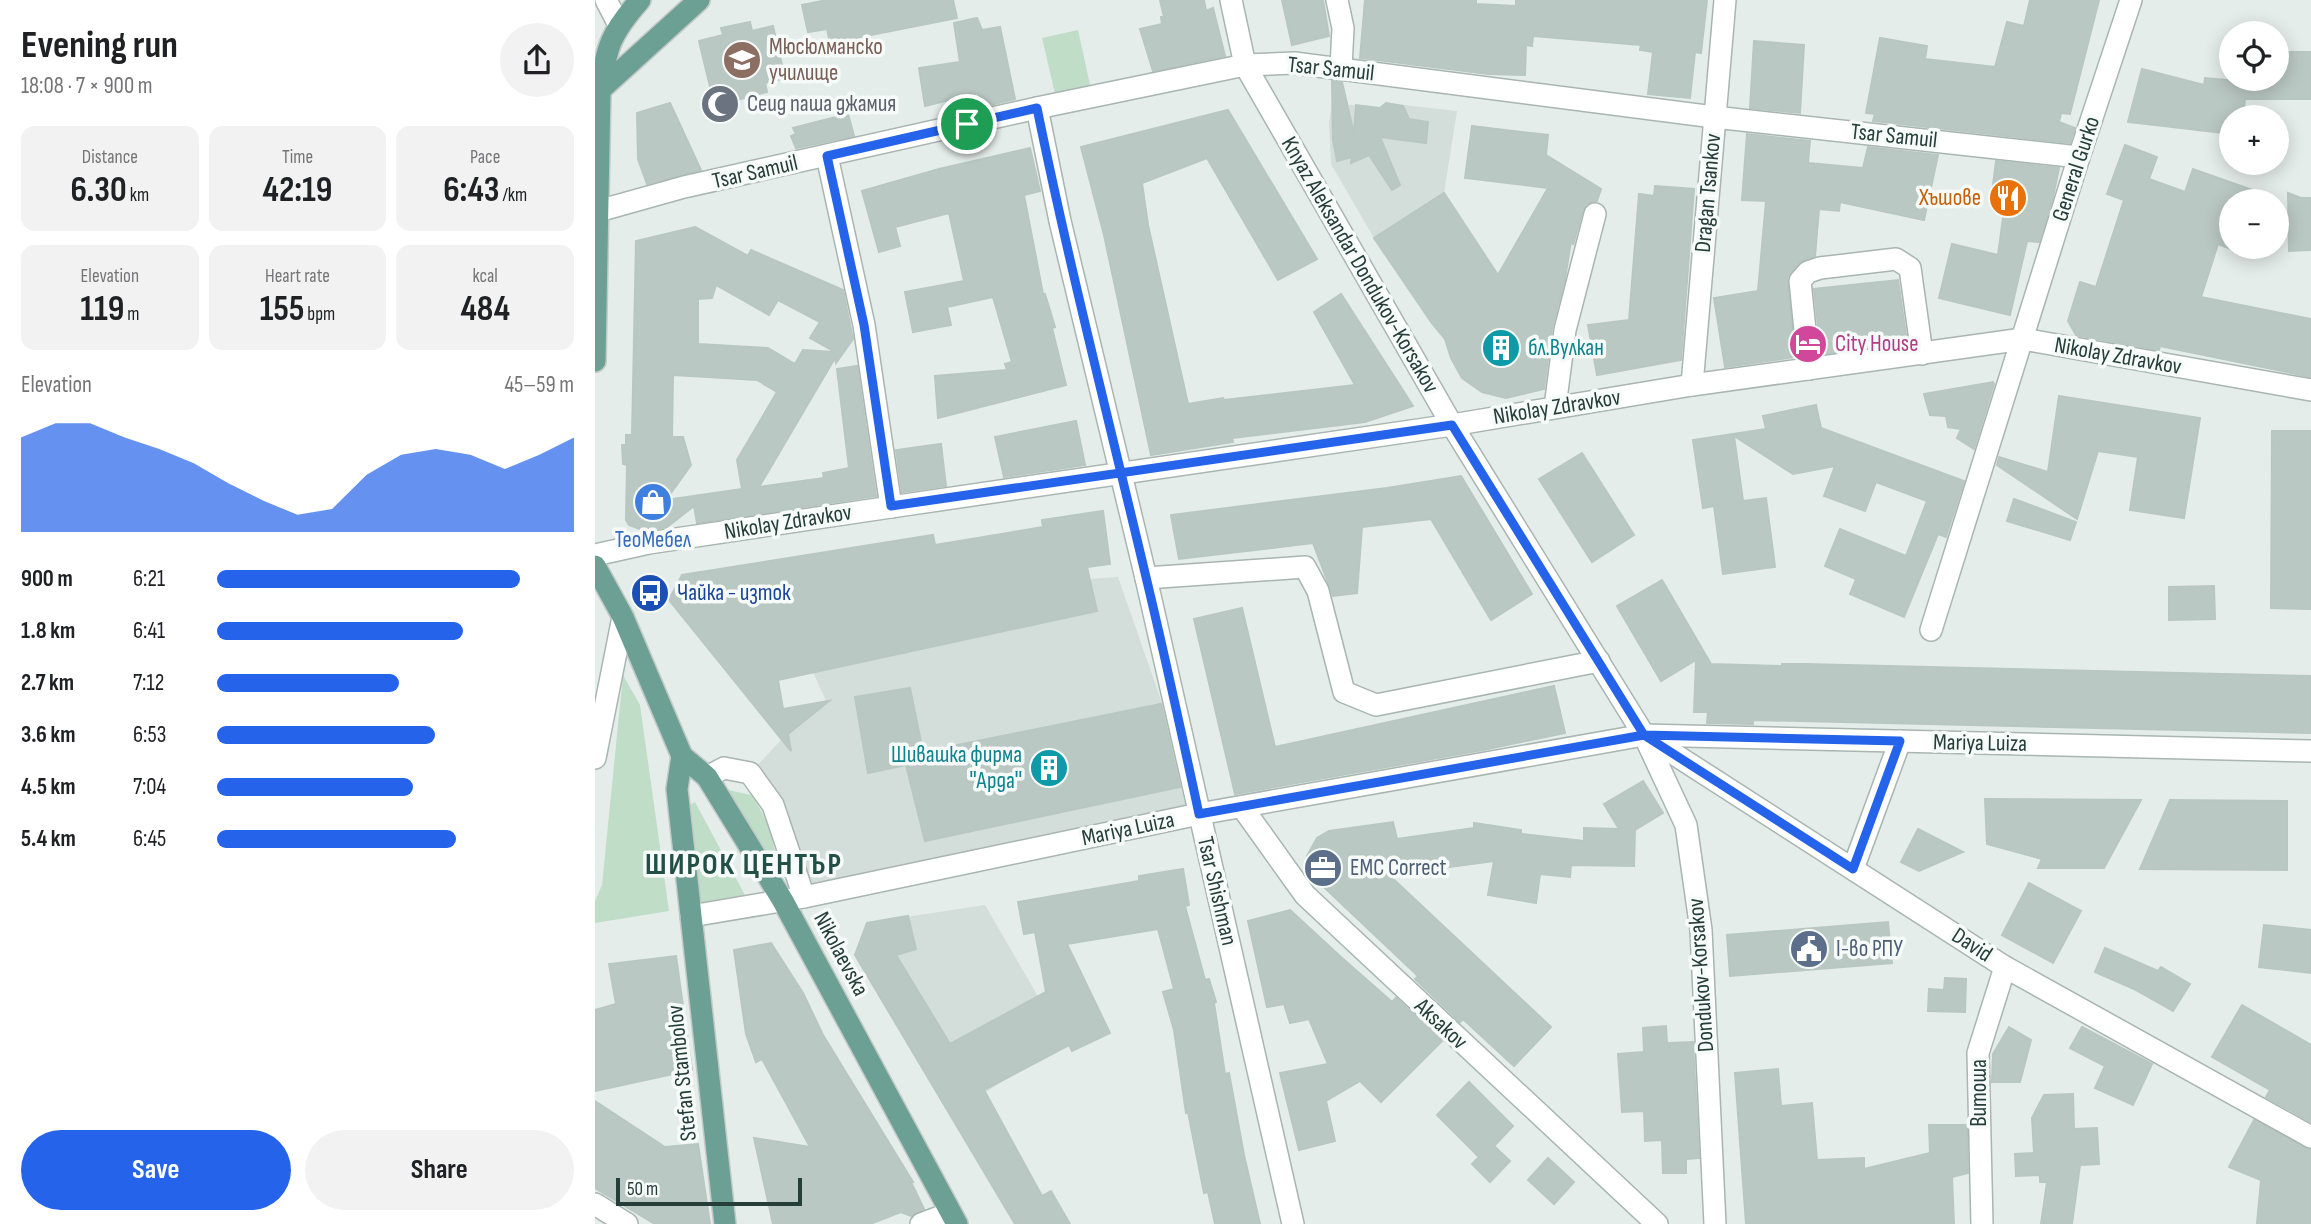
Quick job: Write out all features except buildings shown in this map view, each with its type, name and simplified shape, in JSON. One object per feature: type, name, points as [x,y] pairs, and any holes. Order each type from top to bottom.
[{"type":"main road","points":[[595,361],[600,90],[607,50],[619,25],[640,0]]},
{"type":"main road","points":[[600,90],[699,0]]},
{"type":"main road","name":"Nikolaevska","points":[[595,566],[623,617],[681,756],[707,777],[794,899],[953,1219]]},
{"type":"main road","name":"Stefan Stambolov","points":[[681,756],[677,789],[725,1224]]},
{"type":"street","points":[[606,0],[619,25]]},
{"type":"street","name":"Knyaz Aleksandar Dondukov-Korsakov","points":[[1231,0],[1245,65],[1452,425],[1644,735]]},
{"type":"street","points":[[1337,0],[1343,28],[1341,68]]},
{"type":"street","name":"Dragan Tsankov","points":[[1692,385],[1725,0]]},
{"type":"street","name":"General Gurko","points":[[1931,631],[2079,157],[2131,0]]},
{"type":"street","name":"Tsar Samuil","points":[[597,211],[684,187],[1037,108],[1245,65],[1294,63],[1714,117],[2079,157]]},
{"type":"street","name":"Tsar Shishman","points":[[1037,108],[1060,221],[1146,578],[1293,1224]]},
{"type":"street","points":[[827,156],[864,325],[891,506]]},
{"type":"street","points":[[1555,408],[1565,330],[1595,214]]},
{"type":"street","points":[[1809,369],[1800,281],[1808,272],[1820,268],[1896,259],[1910,268],[1922,354]]},
{"type":"street","name":"Nikolay Zdravkov","points":[[595,555],[649,543],[1452,425],[1692,385],[2023,340],[2311,390]]},
{"type":"street","points":[[1146,578],[1305,567],[1318,591],[1345,692],[1376,705],[1599,661]]},
{"type":"street","points":[[595,758],[623,617]]},
{"type":"street","name":"Mariya Luiza","points":[[794,899],[1199,814],[1644,735],[2311,751]]},
{"type":"street","name":"David","points":[[1644,735],[2005,967],[2311,1137]]},
{"type":"street","name":"Dondukov-Korsakov","points":[[1644,735],[1686,825],[1701,930],[1715,1224]]},
{"type":"street","points":[[1853,869],[1900,741]]},
{"type":"street","points":[[691,916],[794,899],[773,805],[750,774],[724,768],[707,777]]},
{"type":"street","name":"Aksakov","points":[[1243,807],[1304,895],[1657,1224]]},
{"type":"street","name":"Витоша","points":[[1982,1224],[1978,1053],[2005,967]]},
{"type":"street","points":[[595,1204],[627,1224]]},
{"type":"street","points":[[921,1224],[953,1219]]},
{"type":"shaded area","points":[[1332,103],[1379,108],[1386,103],[1457,111],[1444,193],[1374,238],[1331,164],[1329,123]]},
{"type":"shaded area","points":[[1118,577],[1162,703],[1188,817],[804,897],[750,773],[782,739],[827,703],[801,646],[1090,579]]},
{"type":"shaded area","points":[[985,905],[1039,998],[1009,1077],[951,1115],[855,955],[867,923]]},
{"type":"green space","points":[[1078,30],[1092,94],[1057,102],[1042,38]]},
{"type":"green space","points":[[623,675],[640,705],[669,911],[595,923],[595,901],[602,885]]},
{"type":"green space","points":[[728,790],[751,795],[764,817],[775,853],[780,891]]},
{"type":"green space","points":[[695,802],[746,897],[695,905],[686,807]]},
{"type":"place","name":"Мюсюлманско училище","points":[[742,60]]},
{"type":"place","name":"Сеид паша джамия","points":[[720,104]]},
{"type":"place","name":"Хъшове","points":[[2008,198]]},
{"type":"place","name":"City House","points":[[1808,344]]},
{"type":"place","name":"бл.Вулкан","points":[[1501,348]]},
{"type":"place","name":"ТеоМебел","points":[[653,502]]},
{"type":"place","name":"Чайка - изток","points":[[650,593]]},
{"type":"place","name":"Шивашка фирма ''Арда''","points":[[1049,768]]},
{"type":"place","name":"EMC Correct","points":[[1323,868]]},
{"type":"place","name":"I-во РПУ","points":[[1809,949]]},
{"type":"district","name":"ШИРОК ЦЕНТЪР","points":[[744,865]]},
{"type":"route","points":[[967,124],[827,156],[864,325],[891,506],[1121,472],[1452,425],[1644,735],[1853,869],[1900,741],[1644,735],[1199,814],[1146,578],[1121,472],[1060,221],[1037,108],[967,124]]}]
